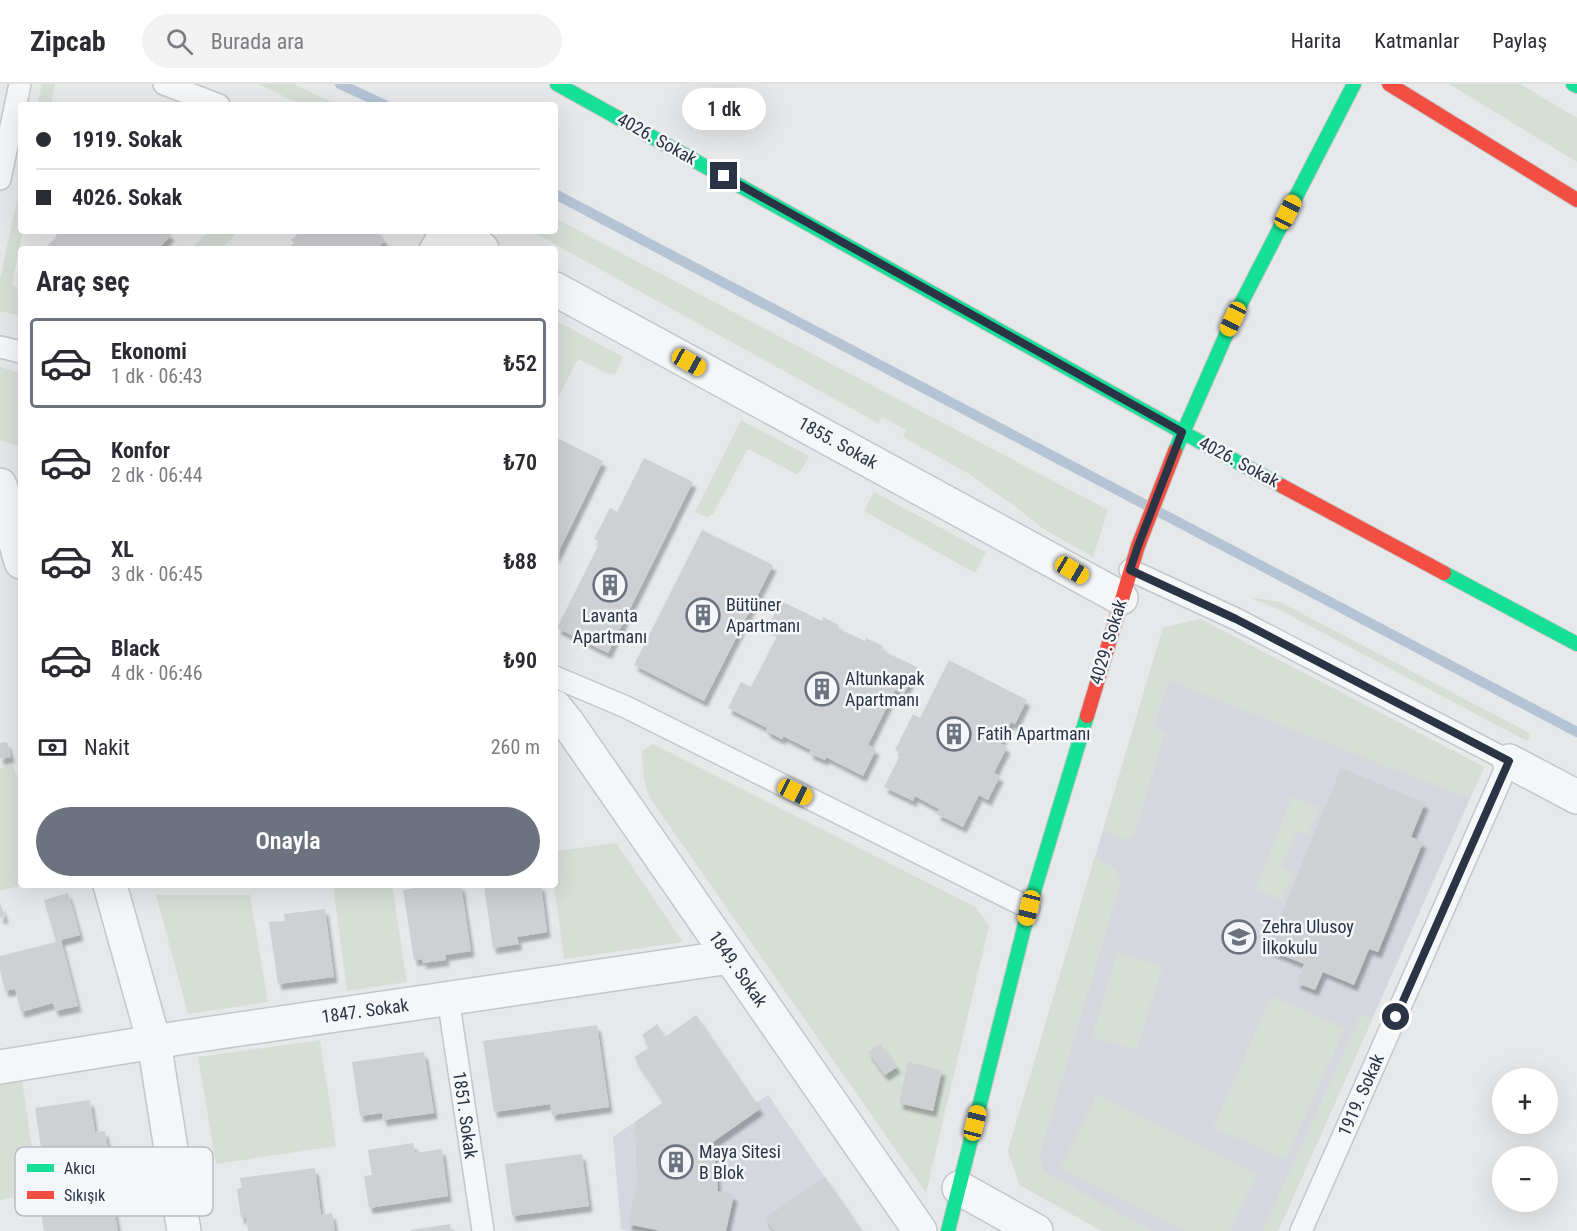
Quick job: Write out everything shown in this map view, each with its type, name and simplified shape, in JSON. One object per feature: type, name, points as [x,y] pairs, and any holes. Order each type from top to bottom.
[{"type":"street","name":"4026. Sokak","points":[[557,84],[1182,432],[1577,644]]},
{"type":"street","name":"4029. Sokak","points":[[948,1231],[1029,908],[1138,546],[1182,432],[1233,319],[1354,84]]},
{"type":"street","points":[[1389,84],[1577,200]]},
{"type":"street","points":[[454,234],[476,246]]},
{"type":"street","name":"1855. Sokak","points":[[558,291],[1126,584]]},
{"type":"street","points":[[0,468],[18,474]]},
{"type":"street","points":[[0,485],[18,551]]},
{"type":"street","name":"1849. Sokak","points":[[559,718],[730,957],[920,1231]]},
{"type":"street","points":[[1509,761],[1577,797]]},
{"type":"street","points":[[111,888],[154,1042],[171,1147]]},
{"type":"street","name":"1847. Sokak","points":[[0,1067],[730,957]]},
{"type":"street","points":[[958,1188],[1036,1231]]},
{"type":"street","points":[[182,1216],[184,1231]]},
{"type":"lane","points":[[0,179],[20,84]]},
{"type":"lane","points":[[164,84],[211,102]]},
{"type":"lane","points":[[0,347],[18,351]]},
{"type":"lane","points":[[1126,584],[1236,619],[1509,761]]},
{"type":"lane","points":[[558,678],[626,707],[1029,908]]},
{"type":"lane","name":"1919. Sokak","points":[[1301,1231],[1509,761]]},
{"type":"lane","name":"1851. Sokak","points":[[448,998],[483,1231]]},
{"type":"shaded area","points":[[42,84],[55,84],[52,102],[38,102]]},
{"type":"shaded area","points":[[259,84],[293,84],[332,102],[295,102]]},
{"type":"shaded area","points":[[1449,84],[1520,84],[1577,118],[1577,162]]},
{"type":"shaded area","points":[[18,196],[18,234],[22,234],[18,246],[12,284],[18,290],[18,315],[0,311],[0,279]]},
{"type":"shaded area","points":[[558,220],[1108,510],[1093,557],[1042,528],[969,474],[903,437],[906,430],[882,417],[878,423],[536,234],[558,234]]},
{"type":"shaded area","points":[[206,234],[236,234],[224,246],[194,246]]},
{"type":"shaded area","points":[[558,322],[623,357],[616,373],[609,374],[578,359],[558,397]]},
{"type":"shaded area","points":[[0,367],[18,372],[18,446],[0,440]]},
{"type":"shaded area","points":[[741,420],[809,456],[800,472],[796,474],[747,450],[713,514],[707,517],[695,512]]},
{"type":"shaded area","points":[[874,492],[986,552],[975,573],[864,511]]},
{"type":"shaded area","points":[[1248,597],[1280,602],[1531,734],[1527,741],[1278,609]]},
{"type":"shaded area","name":"Zehra Ulusoy İlkokulu","points":[[1200,619],[1484,767],[1278,1231],[1102,1231],[1020,1185],[1008,1151],[1163,628]]},
{"type":"shaded area","points":[[1200,619],[1484,767],[1469,799],[1169,681],[1154,727],[1165,732],[1135,834],[1125,840],[1103,830],[1163,628]]},
{"type":"shaded area","points":[[653,744],[976,907],[989,926],[926,1193],[652,801],[645,783],[642,751]]},
{"type":"shaded area","points":[[13,765],[16,775],[18,775],[18,886],[0,891],[0,768]]},
{"type":"shaded area","points":[[1292,796],[1319,808],[1308,836],[1297,831],[1282,868],[1293,873],[1282,900],[1255,889]]},
{"type":"shaded area","points":[[616,843],[683,942],[564,959],[554,888],[558,888],[558,851]]},
{"type":"shaded area","points":[[1095,856],[1115,868],[1121,881],[1040,1155],[1044,1171],[1152,1231],[1102,1231],[1020,1185],[1008,1151]]},
{"type":"shaded area","points":[[333,888],[392,888],[407,982],[347,991]]},
{"type":"shaded area","points":[[156,895],[250,895],[268,1002],[188,1014]]},
{"type":"shaded area","points":[[1117,952],[1163,966],[1137,1050],[1092,1037]]},
{"type":"shaded area","points":[[1271,996],[1345,1028],[1286,1160],[1213,1128]]},
{"type":"shaded area","points":[[1361,1014],[1372,1019],[1278,1231],[1262,1231]]},
{"type":"shaded area","points":[[320,1040],[336,1146],[216,1164],[198,1057]]},
{"type":"shaded area","points":[[726,1059],[756,1103],[768,1095],[862,1231],[629,1231],[621,1229],[613,1137]]},
{"type":"shaded area","points":[[22,1081],[32,1147],[15,1147],[15,1197],[0,1200],[0,1085]]},
{"type":"shaded area","points":[[1097,1094],[1258,1174],[1230,1231],[1184,1231],[1060,1169]]},
{"type":"building","points":[[56,234],[171,235],[161,246],[47,246],[57,236]]},
{"type":"building","points":[[298,234],[379,234],[385,241],[379,246],[290,246],[294,243],[291,240]]},
{"type":"building","points":[[558,438],[603,461],[558,553]]},
{"type":"building","name":"Lavanta Apartmanı","points":[[644,458],[693,482],[608,653],[558,628],[558,626],[600,542],[594,539],[610,508],[617,512]]},
{"type":"building","name":"Bütüner Apartmanı","points":[[702,530],[773,565],[704,701],[634,665]]},
{"type":"building","name":"Altunkapak Apartmanı","points":[[781,601],[822,621],[823,617],[839,625],[837,628],[865,641],[866,638],[883,646],[881,650],[917,667],[904,694],[895,690],[868,745],[876,749],[863,776],[826,757],[825,760],[809,753],[811,750],[783,736],[782,739],[766,731],[767,728],[728,708],[741,682],[751,687],[779,632],[768,627]]},
{"type":"building","name":"Fatih Apartmanı","points":[[949,660],[1027,700],[1015,724],[1011,722],[1000,743],[1007,747],[994,773],[1000,776],[988,800],[979,795],[963,827],[937,814],[939,809],[915,796],[913,801],[884,787],[901,753],[895,750],[913,714],[920,718]]},
{"type":"building","points":[[7,742],[11,757],[0,759],[0,743]]},
{"type":"building","points":[[1341,768],[1425,803],[1411,837],[1423,842],[1378,952],[1369,949],[1354,985],[1323,972],[1315,990],[1297,983],[1304,964],[1267,949]]},
{"type":"building","points":[[461,888],[471,951],[445,955],[446,960],[423,963],[422,959],[414,960],[403,890]]},
{"type":"building","points":[[484,888],[541,888],[547,932],[517,937],[519,944],[493,948]]},
{"type":"building","points":[[68,893],[80,935],[61,940],[78,1006],[55,1011],[53,1003],[21,1012],[15,989],[5,991],[0,970],[0,956],[56,942],[44,900]]},
{"type":"building","points":[[0,903],[5,917],[0,918]]},
{"type":"building","points":[[325,909],[334,977],[278,984],[269,922],[285,921],[284,914]]},
{"type":"building","name":"Maya Sitesi B Blok","points":[[696,1015],[760,1109],[713,1142],[718,1191],[734,1195],[726,1231],[661,1231],[628,1224],[637,1183],[635,1122],[664,1102],[634,1057],[650,1047],[642,1035],[657,1024],[665,1037]]},
{"type":"building","points":[[597,1025],[609,1107],[552,1115],[550,1104],[494,1112],[483,1041]]},
{"type":"building","points":[[880,1044],[897,1067],[885,1075],[868,1052]]},
{"type":"building","points":[[424,1052],[434,1113],[383,1120],[382,1113],[360,1116],[352,1062]]},
{"type":"building","points":[[908,1062],[942,1070],[933,1111],[899,1103]]},
{"type":"building","points":[[90,1100],[95,1132],[105,1131],[108,1147],[41,1147],[35,1108]]},
{"type":"building","points":[[413,1143],[415,1153],[442,1149],[448,1196],[369,1208],[364,1176],[372,1175],[368,1150]]},
{"type":"building","points":[[582,1154],[589,1206],[512,1216],[505,1164]]},
{"type":"building","points":[[315,1168],[321,1215],[332,1213],[335,1231],[248,1231],[246,1217],[241,1218],[237,1189],[242,1188],[240,1178]]},
{"type":"building","points":[[825,1177],[862,1231],[774,1231],[765,1218]]},
{"type":"building","points":[[42,1216],[115,1216],[118,1231],[44,1231]]},
{"type":"building","points":[[450,1224],[451,1231],[411,1231],[411,1230]]},
{"type":"waterway","points":[[340,84],[379,102]]},
{"type":"waterway","points":[[558,196],[1577,732]]},
{"type":"traffic: fast","points":[[557,84],[1282,486]]},
{"type":"traffic: fast","points":[[1175,451],[1233,319],[1354,84]]},
{"type":"traffic: fast","points":[[1573,84],[1577,86]]},
{"type":"traffic: fast","points":[[1444,573],[1577,644]]},
{"type":"traffic: fast","points":[[948,1231],[1029,908],[1087,716]]},
{"type":"traffic: jam","points":[[1389,84],[1577,200]]},
{"type":"traffic: jam","points":[[1087,716],[1138,546],[1175,451]]},
{"type":"traffic: jam","points":[[1282,486],[1444,573]]},
{"type":"place","name":"Lavanta Apartmanı","points":[[610,585]]},
{"type":"place","name":"Bütüner Apartmanı","points":[[703,615]]},
{"type":"place","name":"Altunkapak Apartmanı","points":[[822,689]]},
{"type":"place","name":"Fatih Apartmanı","points":[[954,734]]},
{"type":"place","name":"Zehra Ulusoy İlkokulu","points":[[1239,937]]},
{"type":"place","name":"Maya Sitesi B Blok","points":[[676,1162]]},
{"type":"route","points":[[724,176],[1182,432],[1130,570],[1236,619],[1509,761],[1396,1017]]}]
